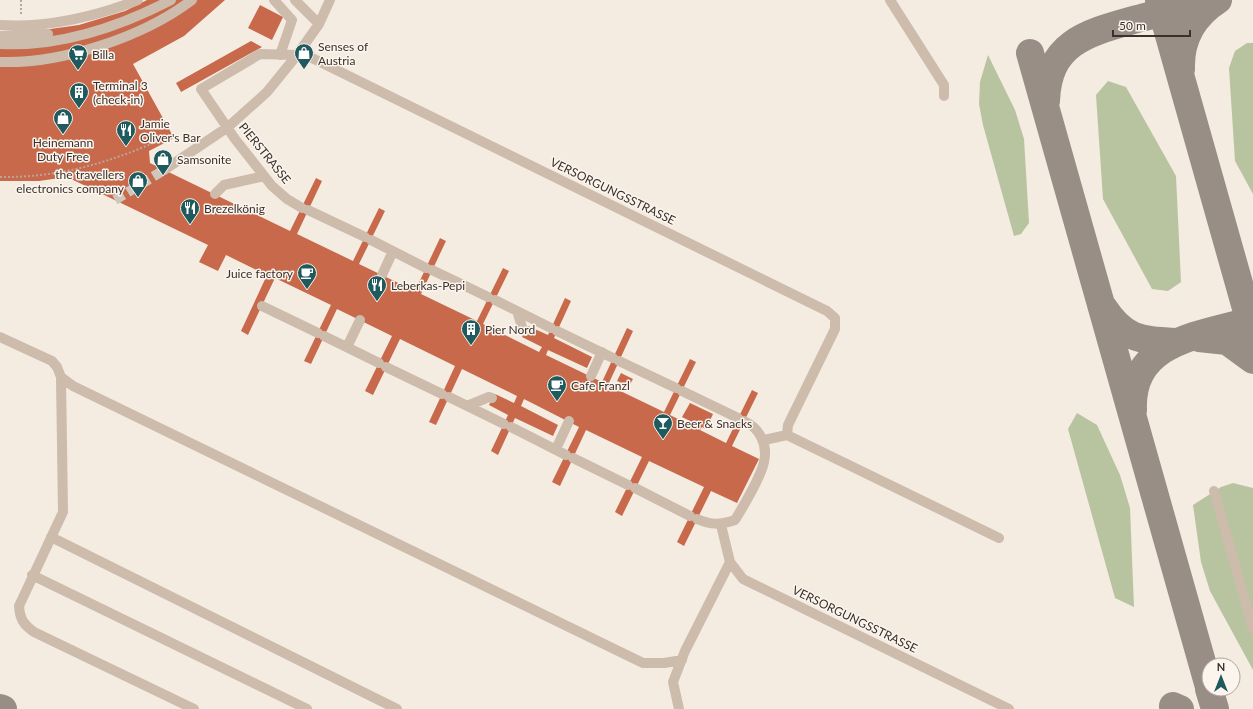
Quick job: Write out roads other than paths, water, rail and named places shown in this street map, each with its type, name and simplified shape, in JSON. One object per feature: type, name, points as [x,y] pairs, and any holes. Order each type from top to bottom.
[{"type":"street","points":[[0,25],[21,26],[50,23],[87,16],[138,0]]},
{"type":"street","points":[[0,36],[36,36],[68,31],[102,23],[137,10],[158,0]]},
{"type":"street","points":[[0,44],[36,43],[87,34],[139,17],[171,0]]},
{"type":"street","points":[[0,62],[28,61],[55,57],[97,47],[168,16],[192,0]]},
{"type":"street","points":[[274,0],[292,20],[280,55]]},
{"type":"street","points":[[296,0],[319,24]]},
{"type":"street","points":[[164,170],[228,127],[267,92],[297,55],[319,24],[330,0]]},
{"type":"street","points":[[890,0],[944,85],[944,96]]},
{"type":"street","name":"PIERSTRASSE","points":[[280,55],[260,54],[201,88],[264,176],[287,199],[752,425],[764,440]]},
{"type":"street","name":"VERSORGUNGSSTRASSE","points":[[280,55],[310,57],[827,311],[835,318],[835,329],[788,425],[788,435]]},
{"type":"street","points":[[215,194],[224,185],[264,176]]},
{"type":"street","points":[[382,275],[393,251]]},
{"type":"street","points":[[262,306],[707,524],[721,525],[735,520],[764,462],[764,440],[788,435],[999,538]]},
{"type":"street","points":[[517,311],[523,330],[525,331]]},
{"type":"street","points":[[347,347],[360,320]]},
{"type":"street","points":[[0,337],[52,361],[57,367],[61,377],[63,512],[32,575],[19,606],[20,616],[24,624],[34,632],[194,709]]},
{"type":"street","points":[[591,376],[593,363],[602,352]]},
{"type":"street","points":[[61,377],[73,386],[642,663],[664,663],[682,660]]},
{"type":"street","points":[[467,406],[490,397],[492,398]]},
{"type":"street","points":[[556,449],[560,432],[569,421]]},
{"type":"street","points":[[1214,491],[1253,629]]},
{"type":"street","name":"VERSORGUNGSSTRASSE","points":[[721,525],[730,562],[743,579],[1009,709]]},
{"type":"street","points":[[51,537],[398,709]]},
{"type":"street","points":[[679,709],[673,682],[682,660],[730,562]]},
{"type":"street","points":[[32,575],[307,709]]},
{"type":"tunnel","points":[[115,200],[164,170]]},
{"type":"place","name":"Senses of Austria","points":[[304,70]]},
{"type":"place","name":"Billa","points":[[78,71]]},
{"type":"place","name":"Terminal 3 (check-in)","points":[[79,109]]},
{"type":"place","name":"Heinemann Duty Free","points":[[63,135]]},
{"type":"place","name":"Jamie Oliver's Bar","points":[[126,147]]},
{"type":"place","name":"Samsonite","points":[[163,176]]},
{"type":"place","name":"the travellers electronics company","points":[[138,198]]},
{"type":"place","name":"Brezelkönig","points":[[190,225]]},
{"type":"place","name":"Juice factory","points":[[307,290]]},
{"type":"place","name":"Leberkas-Pepi","points":[[377,302]]},
{"type":"place","name":"Pier Nord","points":[[471,346]]},
{"type":"place","name":"Cafe Franzl","points":[[557,402]]},
{"type":"place","name":"Beer & Snacks","points":[[663,440]]}]
